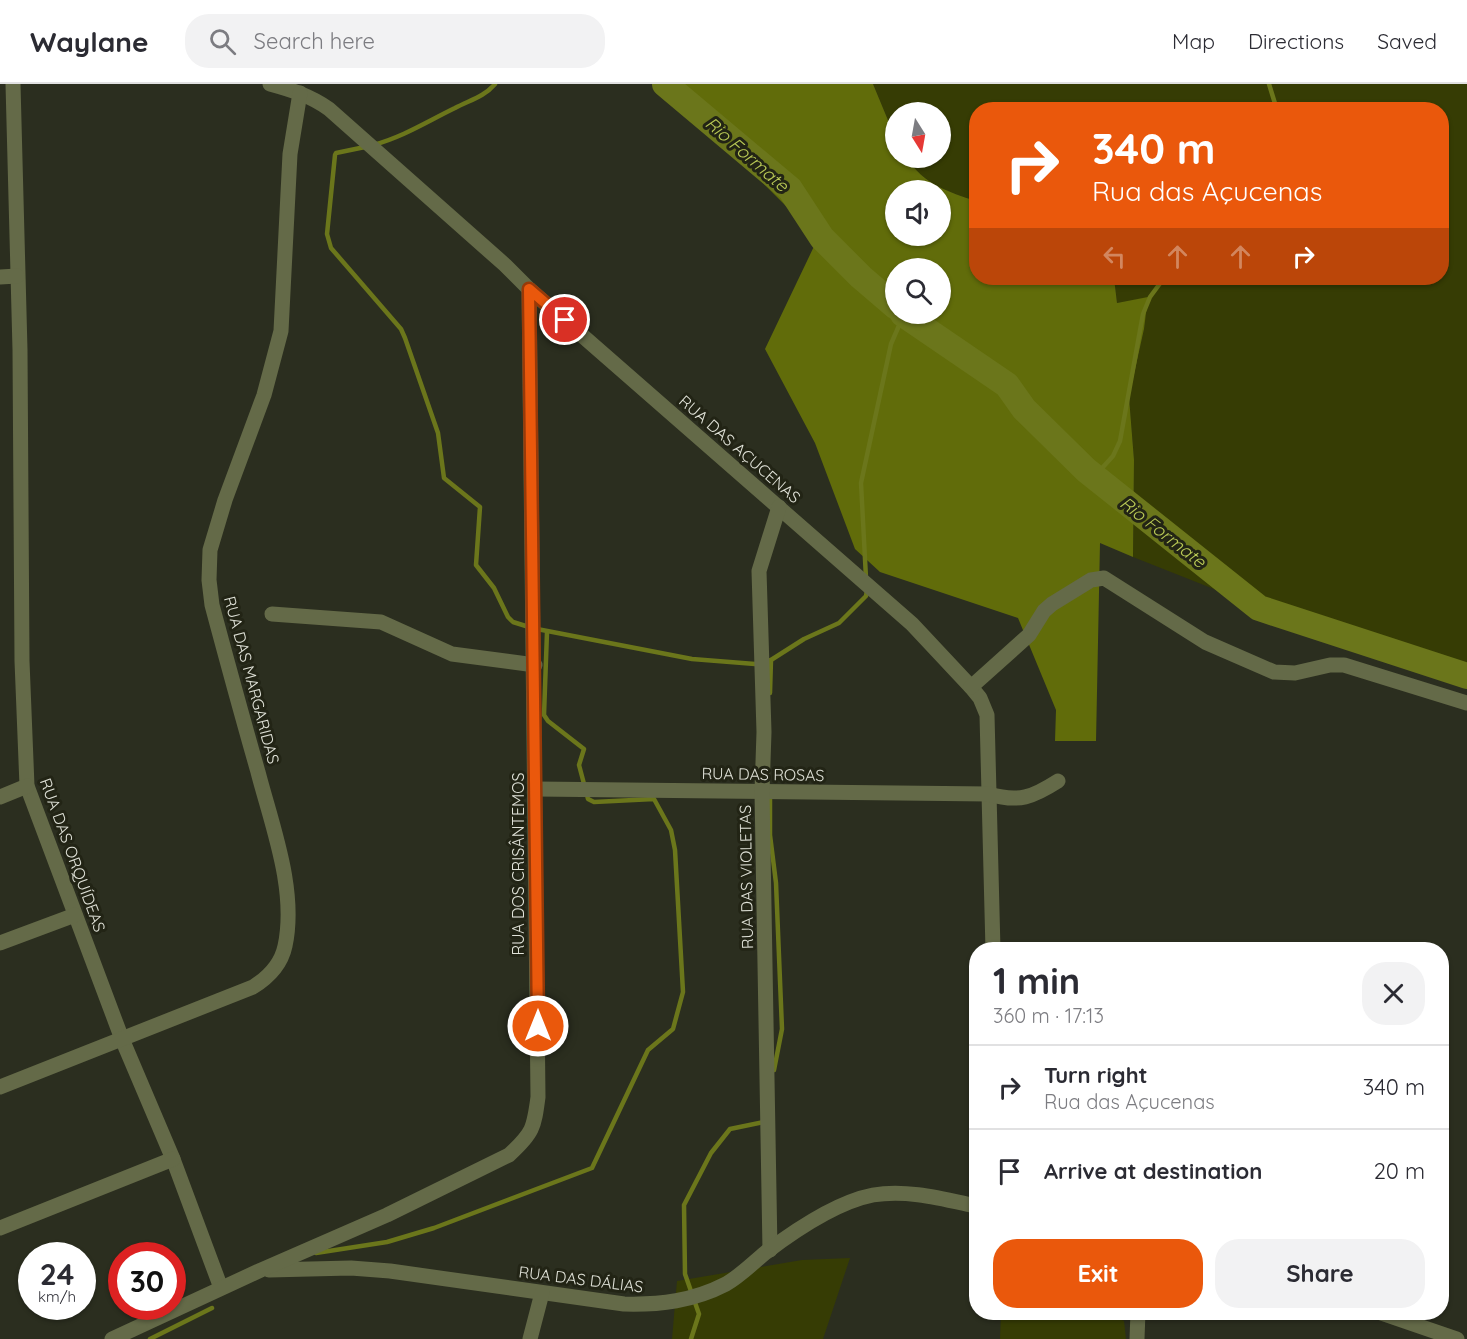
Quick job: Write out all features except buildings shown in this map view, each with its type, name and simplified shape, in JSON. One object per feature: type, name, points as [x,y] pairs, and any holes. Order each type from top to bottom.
[{"type":"street","name":"RUA DAS ORQUÍDEAS","points":[[13,84],[21,385],[22,661],[27,786],[122,1039],[225,1286]]},
{"type":"street","name":"RUA DAS AÇUCENAS","points":[[270,84],[300,93],[329,109],[529,289],[912,624],[971,687],[980,698],[987,715],[993,942]]},
{"type":"street","name":"RUA DAS MARGARIDAS","points":[[0,1087],[253,987],[267,978],[277,967],[285,947],[289,919],[288,891],[212,605],[210,550],[225,500],[264,395],[281,331],[290,154],[300,93]]},
{"type":"street","points":[[0,277],[17,276]]},
{"type":"street","name":"RUA DOS CRISÂNTEMOS","points":[[112,1339],[225,1286],[387,1215],[509,1155],[525,1141],[534,1127],[538,1097],[535,665],[530,472],[529,289]]},
{"type":"street","name":"RUA DAS VIOLETAS","points":[[770,1250],[762,792],[764,732],[759,572],[779,507]]},
{"type":"street","points":[[971,687],[1029,635],[1044,611],[1052,604],[1091,580],[1104,578],[1205,642],[1274,672],[1294,673],[1330,664],[1344,665],[1467,703]]},
{"type":"street","points":[[272,614],[381,622],[452,654],[535,665]]},
{"type":"street","name":"RUA DAS ROSAS","points":[[536,789],[989,794],[1005,799],[1034,796],[1058,781]]},
{"type":"street","points":[[0,797],[27,786]]},
{"type":"street","points":[[0,943],[75,915]]},
{"type":"street","points":[[0,1228],[173,1159]]},
{"type":"street","name":"RUA DAS DÁLIAS","points":[[261,1270],[351,1268],[390,1271],[624,1304],[655,1305],[683,1300],[727,1283],[770,1250],[822,1216],[872,1195],[916,1194],[969,1205]]},
{"type":"street","points":[[530,1339],[542,1293]]},
{"type":"street","points":[[1137,1339],[1138,1320]]},
{"type":"street","points":[[1401,1320],[1457,1339]]},
{"type":"green space","points":[[664,84],[873,84],[885,113],[885,168],[914,168],[928,180],[885,180],[885,246],[951,246],[951,192],[969,198],[969,285],[1115,285],[1117,303],[1148,297],[1144,329],[1129,397],[1134,460],[1133,557],[1100,543],[1096,741],[1055,741],[1056,710],[1018,618],[880,572],[855,549],[815,443],[765,349],[818,238]]},
{"type":"green space","points":[[873,84],[1467,84],[1467,689],[1133,557],[1134,460],[1129,397],[1144,329],[1147,298],[1117,303],[1115,285],[1449,285],[1449,102],[969,102],[969,198],[951,192],[951,180],[928,180],[914,168],[951,168],[951,102],[885,102],[885,113]]},
{"type":"green space","points":[[850,1258],[823,1339],[672,1339],[677,1281],[802,1260]]},
{"type":"green space","points":[[1001,1320],[1122,1320],[1126,1339],[1000,1339]]},
{"type":"waterway","points":[[373,145],[405,133],[476,98],[495,84]]},
{"type":"waterway","name":"Rio Formate","points":[[665,84],[790,189],[822,238],[885,298]]},
{"type":"waterway","points":[[1269,84],[1275,102]]},
{"type":"waterway","points":[[365,147],[335,155],[327,234],[331,248],[401,329],[438,433],[444,478],[480,507],[476,565],[494,588],[508,617],[513,622],[529,627]]},
{"type":"waterway","points":[[1094,477],[1113,456],[1120,441],[1143,314],[1150,297],[1159,285]]},
{"type":"waterway","points":[[866,578],[861,483],[891,344],[900,324]]},
{"type":"waterway","name":"Rio Formate","points":[[918,324],[1007,385],[1024,409],[1086,470],[1259,608],[1467,676]]},
{"type":"waterway","points":[[537,629],[692,659],[755,664],[771,660],[804,639],[839,623],[866,596],[867,590]]},
{"type":"waterway","points":[[316,1253],[387,1242],[434,1228],[592,1168],[648,1050],[673,1029],[683,992],[675,850],[671,830],[654,799],[594,802],[588,799],[579,765],[584,749],[548,721],[544,715],[547,632]]},
{"type":"waterway","points":[[770,693],[771,660]]},
{"type":"waterway","points":[[770,794],[770,835],[776,883],[782,1029],[774,1070]]},
{"type":"waterway","points":[[691,1339],[699,1314],[685,1274],[684,1205],[711,1153],[730,1129],[764,1122],[764,1119]]},
{"type":"waterway","points":[[150,1339],[212,1308]]},
{"type":"route","points":[[538,1026],[529,289],[565,320]]}]
